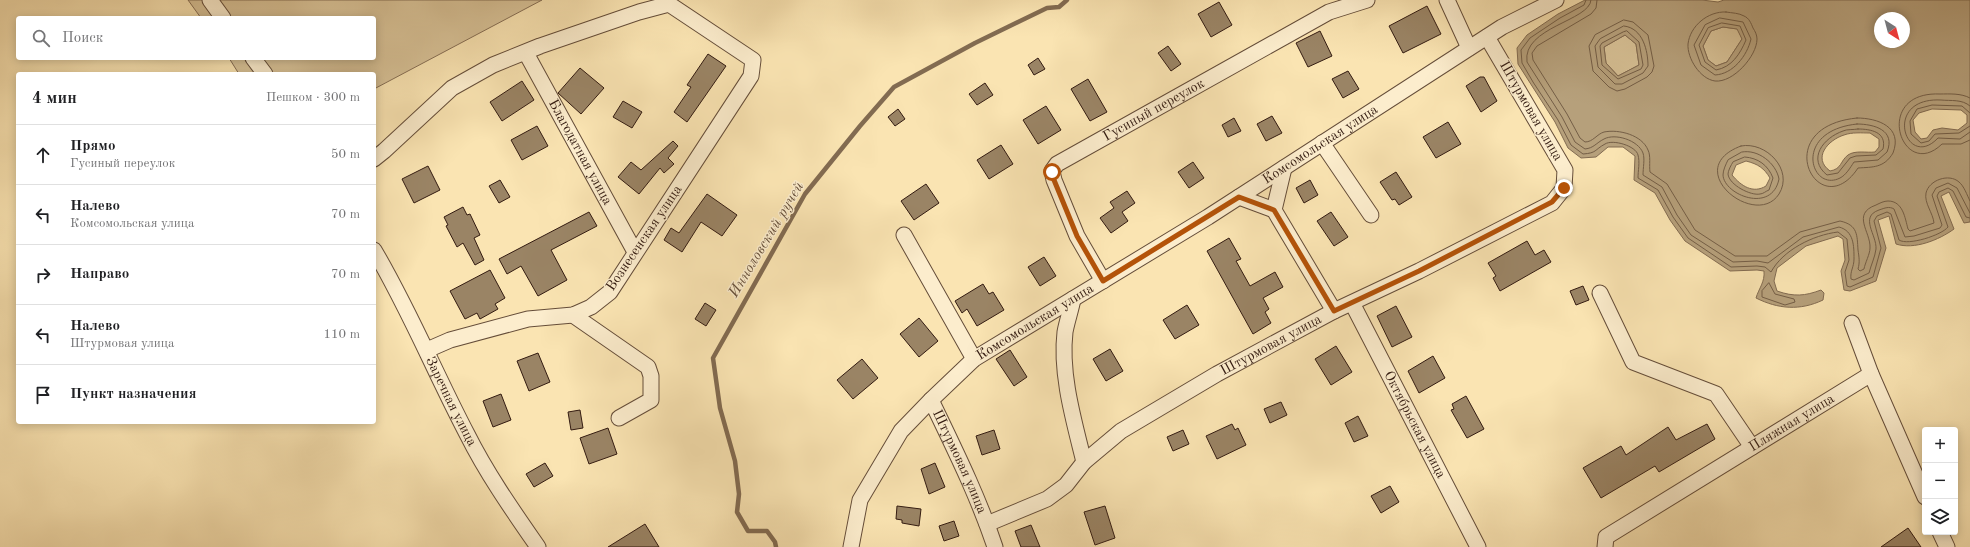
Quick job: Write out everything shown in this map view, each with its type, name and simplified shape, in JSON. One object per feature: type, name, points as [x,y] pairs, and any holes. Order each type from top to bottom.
[{"type":"street","points":[[210,0],[222,16]]},
{"type":"street","name":"Гусиный переулок","points":[[1103,281],[1077,236],[1054,180],[1052,172],[1057,164],[1329,12],[1367,0]]},
{"type":"street","points":[[1447,0],[1469,48]]},
{"type":"street","name":"Комсомольская улица","points":[[851,547],[860,500],[901,431],[974,359],[1239,197],[1469,48],[1556,0]]},
{"type":"street","name":"Вознесенская улица","points":[[427,350],[450,340],[528,319],[573,315],[592,308],[610,292],[751,76],[753,60],[669,4],[639,12],[540,46],[526,53]]},
{"type":"street","name":"Штурмовая улица","points":[[987,524],[1047,499],[1066,485],[1084,462],[1121,431],[1217,374],[1334,311],[1552,202],[1564,188],[1565,170],[1487,37]]},
{"type":"street","points":[[376,157],[452,88],[493,65],[526,53]]},
{"type":"street","name":"Благодатная улица","points":[[526,53],[635,252]]},
{"type":"street","points":[[256,60],[264,72]]},
{"type":"street","points":[[1322,143],[1372,215]]},
{"type":"street","points":[[1274,210],[1284,168]]},
{"type":"street","points":[[1239,197],[1274,210],[1334,311]]},
{"type":"street","points":[[904,234],[974,359]]},
{"type":"street","name":"Заречная улица","points":[[376,254],[427,350],[467,435],[508,504],[538,547]]},
{"type":"street","points":[[1600,293],[1633,362],[1716,394],[1752,447]]},
{"type":"street","points":[[1073,299],[1065,331],[1064,354],[1070,396],[1084,462]]},
{"type":"street","name":"Октябрьская улица","points":[[1352,303],[1478,547]]},
{"type":"street","points":[[573,315],[648,367],[651,376],[651,400],[619,418]]},
{"type":"street","points":[[1852,323],[1871,374],[1922,490]]},
{"type":"street","name":"Пляжная улица","points":[[1605,547],[1606,537],[1871,374]]},
{"type":"street","name":"Штурмовая улица","points":[[931,400],[956,451],[987,524],[995,547]]},
{"type":"street","points":[[1941,535],[1947,547]]},
{"type":"shaded area","points":[[188,0],[542,0],[376,88],[376,72],[238,72],[230,60],[376,60],[376,16],[200,16]]},
{"type":"shaded area","points":[[1723,27],[1738,29],[1742,39],[1727,62],[1716,66],[1708,60],[1703,46],[1711,31]]},
{"type":"shaded area","points":[[1625,35],[1636,44],[1639,65],[1618,76],[1606,63],[1604,47]]},
{"type":"water","points":[[1585,0],[1702,0],[1718,2],[1724,0],[1970,0],[1970,222],[1964,223],[1949,192],[1941,196],[1954,229],[1934,240],[1911,246],[1896,244],[1889,216],[1878,220],[1886,248],[1876,281],[1850,291],[1844,290],[1841,271],[1845,260],[1843,239],[1838,236],[1806,246],[1777,268],[1774,281],[1777,291],[1799,295],[1810,294],[1821,290],[1824,293],[1823,300],[1814,304],[1797,307],[1781,306],[1764,302],[1756,298],[1763,282],[1764,271],[1730,271],[1685,241],[1670,220],[1655,193],[1634,180],[1635,156],[1623,147],[1608,147],[1596,157],[1581,158],[1568,148],[1555,122],[1518,64],[1517,48],[1527,35],[1558,14]],"holes":[[[1723,27],[1737,29],[1742,39],[1727,62],[1716,66],[1708,60],[1703,46],[1711,31]],[[1625,35],[1636,44],[1639,65],[1618,76],[1606,63],[1604,47]],[[1932,109],[1961,110],[1967,115],[1967,123],[1958,130],[1942,128],[1933,130],[1927,138],[1921,139],[1915,132],[1913,120],[1919,113]],[[1854,133],[1870,133],[1879,139],[1879,147],[1875,152],[1851,153],[1845,157],[1839,167],[1834,170],[1830,171],[1825,166],[1822,161],[1824,150],[1838,137]],[[1746,161],[1760,167],[1770,178],[1766,186],[1752,189],[1743,185],[1732,175],[1736,165]]]},
{"type":"building","points":[[1219,2],[1232,25],[1211,37],[1198,14]]},
{"type":"building","points":[[1427,6],[1441,34],[1403,53],[1389,26]]},
{"type":"building","points":[[1320,31],[1332,56],[1308,67],[1296,43]]},
{"type":"building","points":[[1168,46],[1181,64],[1171,71],[1158,53]]},
{"type":"building","points":[[708,54],[726,66],[687,122],[674,112],[691,87],[687,85]]},
{"type":"building","points":[[1038,58],[1045,69],[1034,75],[1028,65]]},
{"type":"building","points":[[580,68],[604,88],[581,114],[558,93]]},
{"type":"building","points":[[1348,71],[1359,89],[1343,98],[1332,79]]},
{"type":"building","points":[[1480,77],[1484,77],[1497,101],[1481,112],[1466,86]]},
{"type":"building","points":[[1088,79],[1107,112],[1090,121],[1071,89]]},
{"type":"building","points":[[522,81],[534,100],[502,121],[490,102]]},
{"type":"building","points":[[985,83],[993,95],[977,105],[969,94]]},
{"type":"building","points":[[623,101],[642,112],[632,128],[613,117]]},
{"type":"building","points":[[1046,106],[1061,130],[1038,144],[1023,120]]},
{"type":"building","points":[[898,109],[905,119],[895,126],[888,117]]},
{"type":"building","points":[[1272,116],[1282,133],[1266,141],[1257,124]]},
{"type":"building","points":[[1234,118],[1241,131],[1228,137],[1222,125]]},
{"type":"building","points":[[1448,122],[1461,144],[1436,158],[1423,137]]},
{"type":"building","points":[[537,126],[548,146],[522,160],[511,140]]},
{"type":"building","points":[[673,141],[678,146],[668,158],[674,164],[664,173],[660,168],[639,194],[618,177],[631,162],[641,170]]},
{"type":"building","points":[[1001,145],[1013,164],[989,179],[977,160]]},
{"type":"building","points":[[1193,162],[1204,178],[1189,188],[1178,172]]},
{"type":"building","points":[[428,166],[440,190],[414,203],[402,179]]},
{"type":"building","points":[[1396,172],[1412,197],[1399,205],[1395,199],[1392,200],[1380,182]]},
{"type":"building","points":[[500,180],[510,197],[499,203],[489,186]]},
{"type":"building","points":[[1310,180],[1318,195],[1304,203],[1296,188]]},
{"type":"building","points":[[926,184],[939,203],[914,220],[901,201]]},
{"type":"building","points":[[1127,191],[1135,203],[1122,212],[1128,221],[1111,233],[1100,218],[1114,208],[1110,202]]},
{"type":"building","points":[[707,194],[737,215],[722,236],[701,222],[682,252],[664,240],[671,228],[679,233]]},
{"type":"building","points":[[463,207],[467,215],[470,214],[480,235],[474,238],[484,260],[475,265],[463,243],[457,247],[446,226],[448,225],[444,217]]},
{"type":"building","points":[[589,212],[597,226],[551,250],[567,280],[538,296],[521,266],[507,274],[499,259]]},
{"type":"building","points":[[1331,212],[1348,237],[1334,246],[1317,221]]},
{"type":"building","points":[[1229,238],[1241,259],[1236,261],[1250,286],[1275,272],[1283,287],[1263,298],[1269,309],[1265,312],[1271,323],[1253,334],[1207,251]]},
{"type":"building","points":[[1527,241],[1535,255],[1544,250],[1551,262],[1500,291],[1493,278],[1496,276],[1488,263]]},
{"type":"building","points":[[1044,257],[1056,276],[1040,286],[1028,267]]},
{"type":"building","points":[[490,270],[505,298],[495,304],[498,309],[480,319],[477,313],[465,319],[450,291]]},
{"type":"building","points":[[983,284],[989,294],[993,292],[1004,310],[977,326],[967,309],[962,313],[955,301]]},
{"type":"building","points":[[1583,286],[1589,300],[1576,305],[1570,291]]},
{"type":"building","points":[[705,303],[716,310],[706,326],[695,319]]},
{"type":"building","points":[[1187,305],[1199,325],[1175,339],[1163,320]]},
{"type":"building","points":[[1396,306],[1412,337],[1392,347],[1377,316]]},
{"type":"building","points":[[919,318],[938,341],[919,357],[900,334]]},
{"type":"building","points":[[1336,346],[1352,372],[1331,385],[1315,359]]},
{"type":"building","points":[[1110,349],[1123,371],[1106,381],[1093,359]]},
{"type":"building","points":[[1010,350],[1027,377],[1014,386],[996,359]]},
{"type":"building","points":[[538,353],[550,382],[529,391],[517,361]]},
{"type":"building","points":[[1433,356],[1445,378],[1419,393],[1408,371]]},
{"type":"building","points":[[862,359],[878,378],[853,399],[837,380]]},
{"type":"building","points":[[501,394],[511,420],[493,427],[483,401]]},
{"type":"building","points":[[1466,396],[1484,429],[1467,438],[1451,410],[1454,409],[1452,404]]},
{"type":"building","points":[[1281,402],[1287,415],[1270,423],[1264,409]]},
{"type":"building","points":[[580,410],[583,428],[571,430],[568,412]]},
{"type":"building","points":[[1358,416],[1368,436],[1354,442],[1345,423]]},
{"type":"building","points":[[1232,424],[1235,430],[1238,428],[1246,445],[1217,459],[1206,436]]},
{"type":"building","points":[[1707,424],[1715,439],[1659,472],[1655,466],[1601,498],[1583,468],[1621,446],[1626,455],[1668,427],[1676,440]]},
{"type":"building","points":[[608,428],[617,454],[589,464],[580,438]]},
{"type":"building","points":[[994,430],[1000,449],[982,455],[976,436]]},
{"type":"building","points":[[1183,430],[1189,444],[1173,451],[1167,437]]},
{"type":"building","points":[[545,463],[553,476],[534,487],[526,474]]},
{"type":"building","points":[[935,463],[945,487],[929,494],[921,469]]},
{"type":"building","points":[[1390,486],[1399,502],[1381,513],[1371,496]]},
{"type":"building","points":[[897,506],[921,509],[919,526],[902,523],[902,520],[896,519]]},
{"type":"building","points":[[1105,506],[1115,538],[1095,545],[1084,512]]},
{"type":"building","points":[[954,521],[959,536],[944,541],[939,526]]},
{"type":"building","points":[[645,524],[659,547],[608,547]]},
{"type":"building","points":[[1031,525],[1040,547],[1021,547],[1015,531]]},
{"type":"building","points":[[1908,528],[1921,547],[1881,547]]},
{"type":"waterway","name":"Инноловский ручей","points":[[776,547],[775,542],[767,531],[748,531],[737,512],[739,494],[735,461],[720,408],[713,358],[805,194],[894,87],[975,43],[1047,8],[1059,7],[1067,0]]},
{"type":"route","points":[[1052,172],[1077,236],[1103,281],[1239,197],[1274,210],[1334,311],[1419,271],[1552,202],[1564,188]]}]
